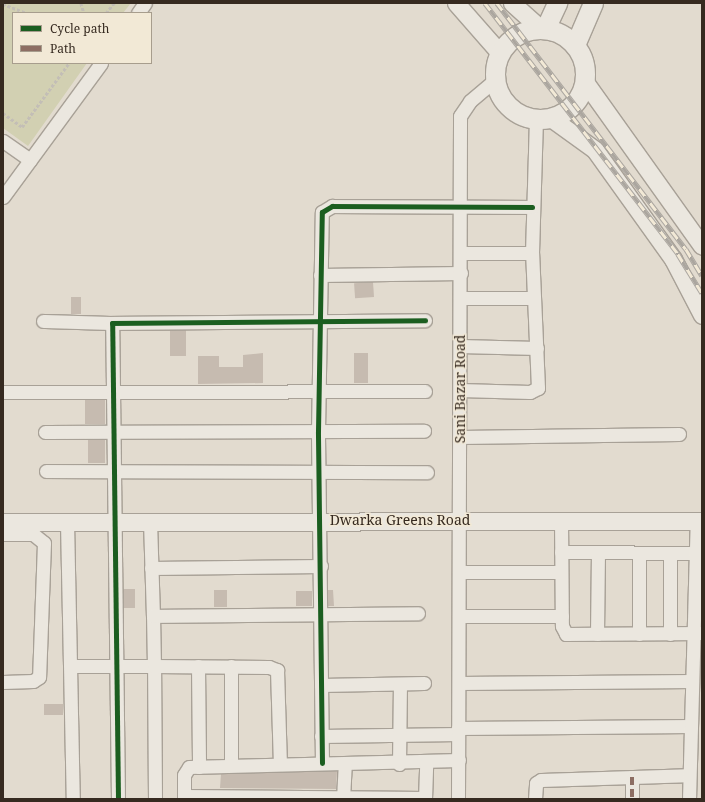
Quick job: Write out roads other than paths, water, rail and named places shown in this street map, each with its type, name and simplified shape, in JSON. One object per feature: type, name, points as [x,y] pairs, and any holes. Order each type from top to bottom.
[{"type":"main road","points":[[542,28],[558,3]]},
{"type":"main road","points":[[575,45],[593,3]]},
{"type":"main road","points":[[542,28],[562,34],[575,45],[584,62],[585,82],[573,105],[544,119],[509,108],[494,81],[499,52],[510,39],[524,31],[542,28]]},
{"type":"street","points":[[139,12],[146,3]]},
{"type":"street","points":[[456,3],[499,52]]},
{"type":"street","points":[[512,3],[542,28]]},
{"type":"street","points":[[3,197],[100,64]]},
{"type":"street","name":"Sani Bazar Road","points":[[458,799],[461,111],[494,81]]},
{"type":"street","points":[[585,82],[702,246]]},
{"type":"street","points":[[460,390],[537,390],[537,348],[532,253],[532,207],[544,119],[595,150],[673,259],[702,315]]},
{"type":"street","points":[[3,141],[30,160]]},
{"type":"street","points":[[322,763],[322,614],[318,391],[321,219],[325,208],[461,206],[532,207]]},
{"type":"street","points":[[460,253],[532,253]]},
{"type":"street","points":[[320,275],[460,273]]},
{"type":"street","points":[[460,298],[534,298]]},
{"type":"street","points":[[43,322],[112,323],[425,320]]},
{"type":"street","points":[[112,323],[114,522],[118,666],[118,799]]},
{"type":"street","points":[[460,346],[537,348]]},
{"type":"street","points":[[3,392],[425,391]]},
{"type":"street","points":[[45,432],[424,431]]},
{"type":"street","points":[[460,437],[679,434]]},
{"type":"street","points":[[46,471],[319,470],[427,472]]},
{"type":"street","name":"Dwarka Greens Road","points":[[3,522],[320,520],[699,521]]},
{"type":"street","points":[[561,520],[562,616],[566,634],[698,633]]},
{"type":"street","points":[[150,521],[154,666],[155,799]]},
{"type":"street","points":[[689,799],[694,770],[692,681],[698,633],[699,521]]},
{"type":"street","points":[[67,522],[73,799]]},
{"type":"street","points":[[3,534],[33,534],[44,543],[40,677],[33,681],[3,682]]},
{"type":"street","points":[[561,552],[699,553]]},
{"type":"street","points":[[597,634],[598,553]]},
{"type":"street","points":[[639,553],[639,634]]},
{"type":"street","points":[[670,553],[670,634]]},
{"type":"street","points":[[151,568],[321,566]]},
{"type":"street","points":[[459,572],[561,572]]},
{"type":"street","points":[[153,616],[418,613]]},
{"type":"street","points":[[459,616],[562,616]]},
{"type":"street","points":[[71,666],[231,666],[269,667],[277,670],[280,763]]},
{"type":"street","points":[[198,666],[198,767]]},
{"type":"street","points":[[231,666],[231,763]]},
{"type":"street","points":[[458,683],[692,681]]},
{"type":"street","points":[[321,685],[424,683]]},
{"type":"street","points":[[399,764],[400,684]]},
{"type":"street","points":[[321,736],[400,735],[458,731],[694,734]]},
{"type":"street","points":[[426,763],[425,798],[184,798],[185,770],[198,767],[231,763],[399,764],[459,760]]},
{"type":"street","points":[[343,799],[345,764]]},
{"type":"street","points":[[535,799],[535,786],[541,780],[632,777],[694,770]]},
{"type":"street","points":[[632,777],[632,799]]},
{"type":"railway","points":[[485,3],[678,254],[702,293]]},
{"type":"railway","points":[[497,3],[686,249],[702,276]]}]
